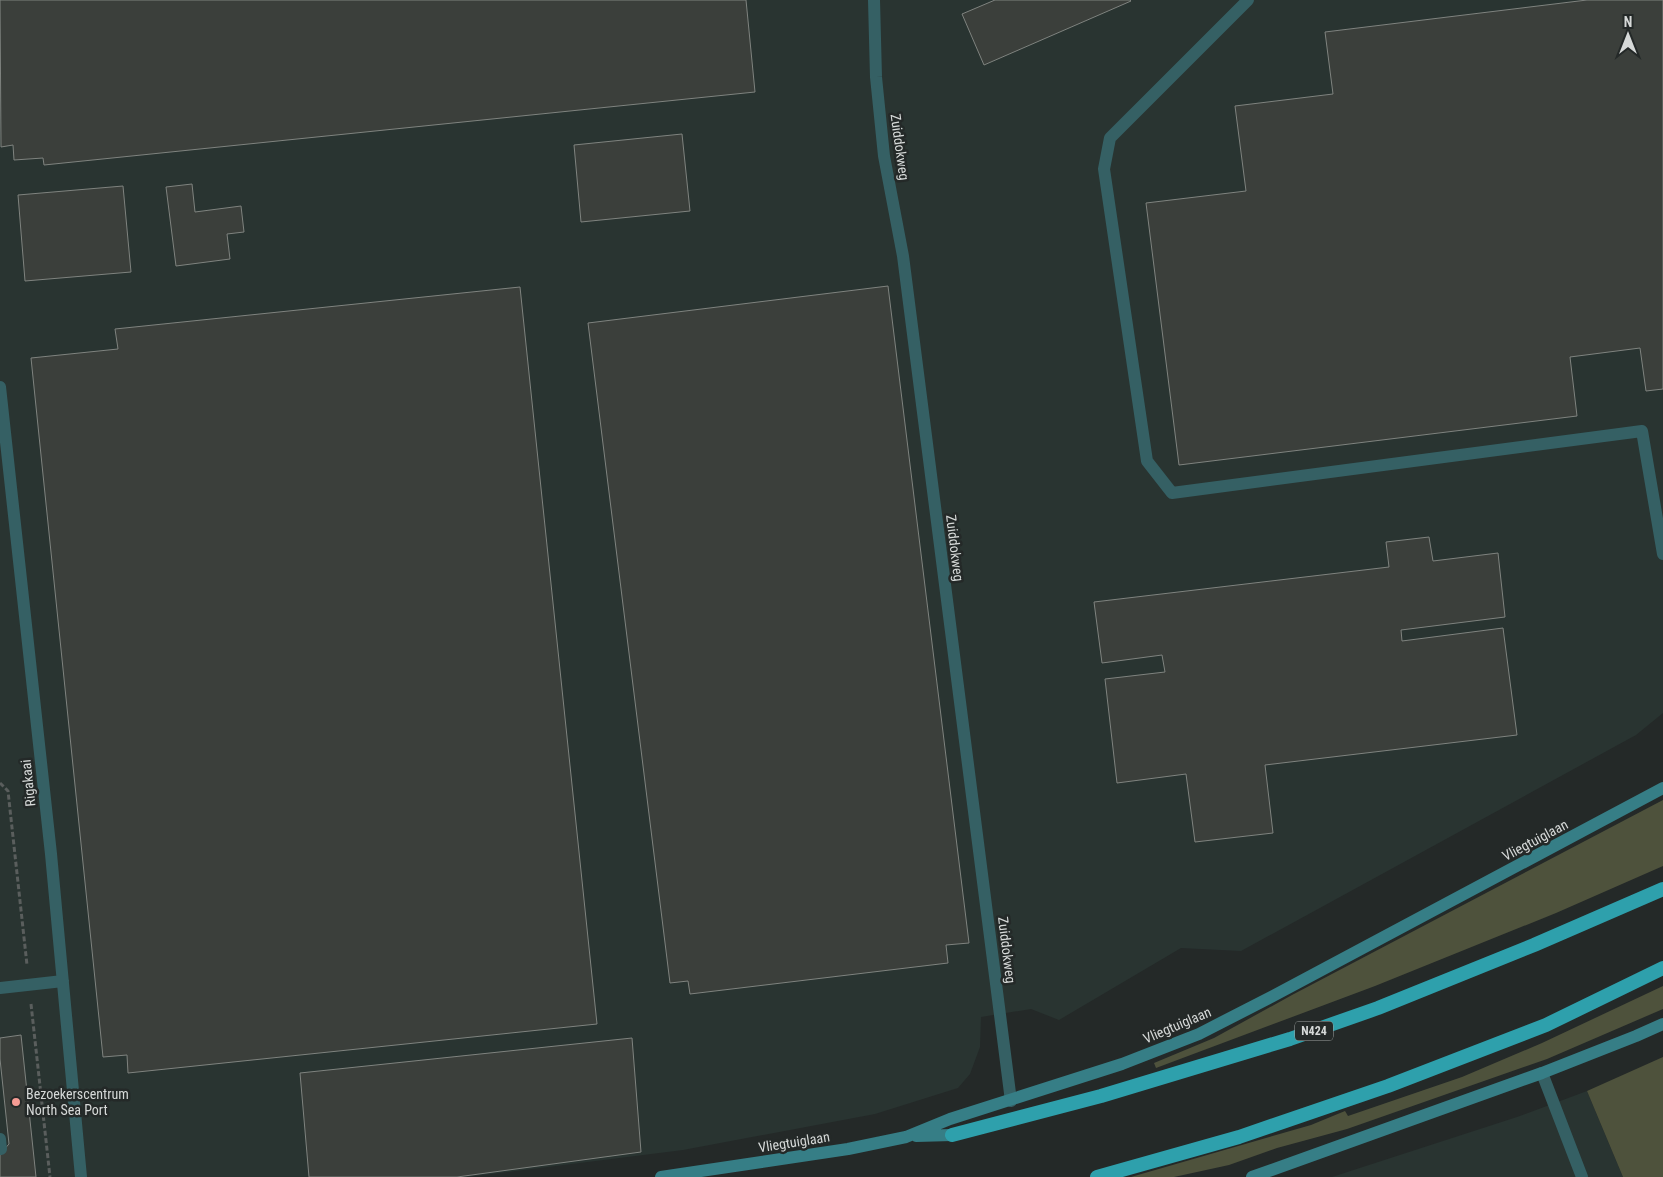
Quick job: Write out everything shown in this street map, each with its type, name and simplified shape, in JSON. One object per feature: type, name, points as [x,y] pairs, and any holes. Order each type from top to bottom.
[{"type":"highway","name":"N424","points":[[952,1135],[1101,1096],[1290,1039],[1378,1008],[1534,944],[1663,888]]},
{"type":"highway","points":[[1096,1177],[1239,1137],[1388,1086],[1546,1025],[1663,968]]},
{"type":"main road","name":"Vliegtuiglaan","points":[[661,1177],[848,1149],[906,1137],[950,1119],[1122,1064],[1199,1034],[1663,788]]},
{"type":"main road","points":[[1252,1177],[1542,1073],[1663,1024]]},
{"type":"main road","name":"N424","points":[[906,1137],[952,1135]]},
{"type":"street","name":"Zuiddokweg","points":[[874,0],[876,77],[884,156],[904,266],[1011,1101]]},
{"type":"street","points":[[1248,0],[1110,138],[1104,169],[1147,461],[1172,493],[1642,431],[1663,554]]},
{"type":"street","name":"Rigakaai","points":[[0,387],[51,854],[81,1177]]},
{"type":"street","points":[[0,988],[63,981]]},
{"type":"street","points":[[1542,1073],[1582,1177]]},
{"type":"shaded area","points":[[0,0],[1663,0],[1663,713],[1636,735],[1241,951],[1181,948],[1059,1020],[1031,1009],[981,1017],[980,1047],[970,1074],[958,1088],[875,1114],[683,1150],[467,1177],[0,1177]]},
{"type":"shaded area","points":[[1587,1091],[1623,1177],[1332,1177],[1517,1117]]},
{"type":"green space","points":[[1663,800],[1663,866],[1556,913],[1375,986],[1156,1068],[1154,1063],[1214,1038]]},
{"type":"green space","points":[[1663,986],[1663,1009],[1547,1059],[1347,1129],[1277,1148],[1229,1165],[1174,1177],[1131,1177],[1311,1125],[1345,1111],[1348,1116],[1462,1077],[1542,1043]]},
{"type":"green space","points":[[1663,1057],[1663,1177],[1623,1177],[1587,1091]]},
{"type":"building","points":[[0,0],[746,0],[755,92],[44,165],[43,158],[14,160],[13,145],[1,147]]},
{"type":"building","points":[[995,0],[1131,1],[984,65],[962,14]]},
{"type":"building","points":[[1587,0],[1663,0],[1663,389],[1646,391],[1640,348],[1570,357],[1577,416],[1179,465],[1146,203],[1246,191],[1235,106],[1333,94],[1325,32]]},
{"type":"building","points":[[682,134],[690,211],[581,222],[574,145]]},
{"type":"building","points":[[192,184],[195,212],[241,206],[244,232],[227,234],[230,259],[176,266],[166,187]]},
{"type":"building","points":[[123,186],[131,272],[25,281],[18,195]]},
{"type":"building","points":[[888,286],[969,943],[946,945],[948,963],[690,994],[688,981],[670,983],[588,323]]},
{"type":"building","points":[[520,287],[597,1024],[128,1073],[127,1055],[103,1057],[31,358],[118,349],[115,329]]},
{"type":"building","points":[[1429,537],[1433,561],[1498,553],[1505,617],[1401,630],[1402,641],[1503,628],[1517,735],[1265,765],[1273,833],[1195,842],[1186,774],[1117,783],[1105,679],[1165,672],[1162,655],[1102,663],[1094,602],[1389,567],[1386,542]]},
{"type":"building","name":"Bezoekerscentrum North Sea Port","points":[[21,1035],[36,1177],[0,1177],[0,1154],[9,1144],[0,1059],[0,1038]]},
{"type":"building","points":[[632,1038],[641,1152],[457,1177],[309,1177],[300,1073]]},
{"type":"place","name":"Bezoekerscentrum North Sea Port","points":[[16,1102]]}]
